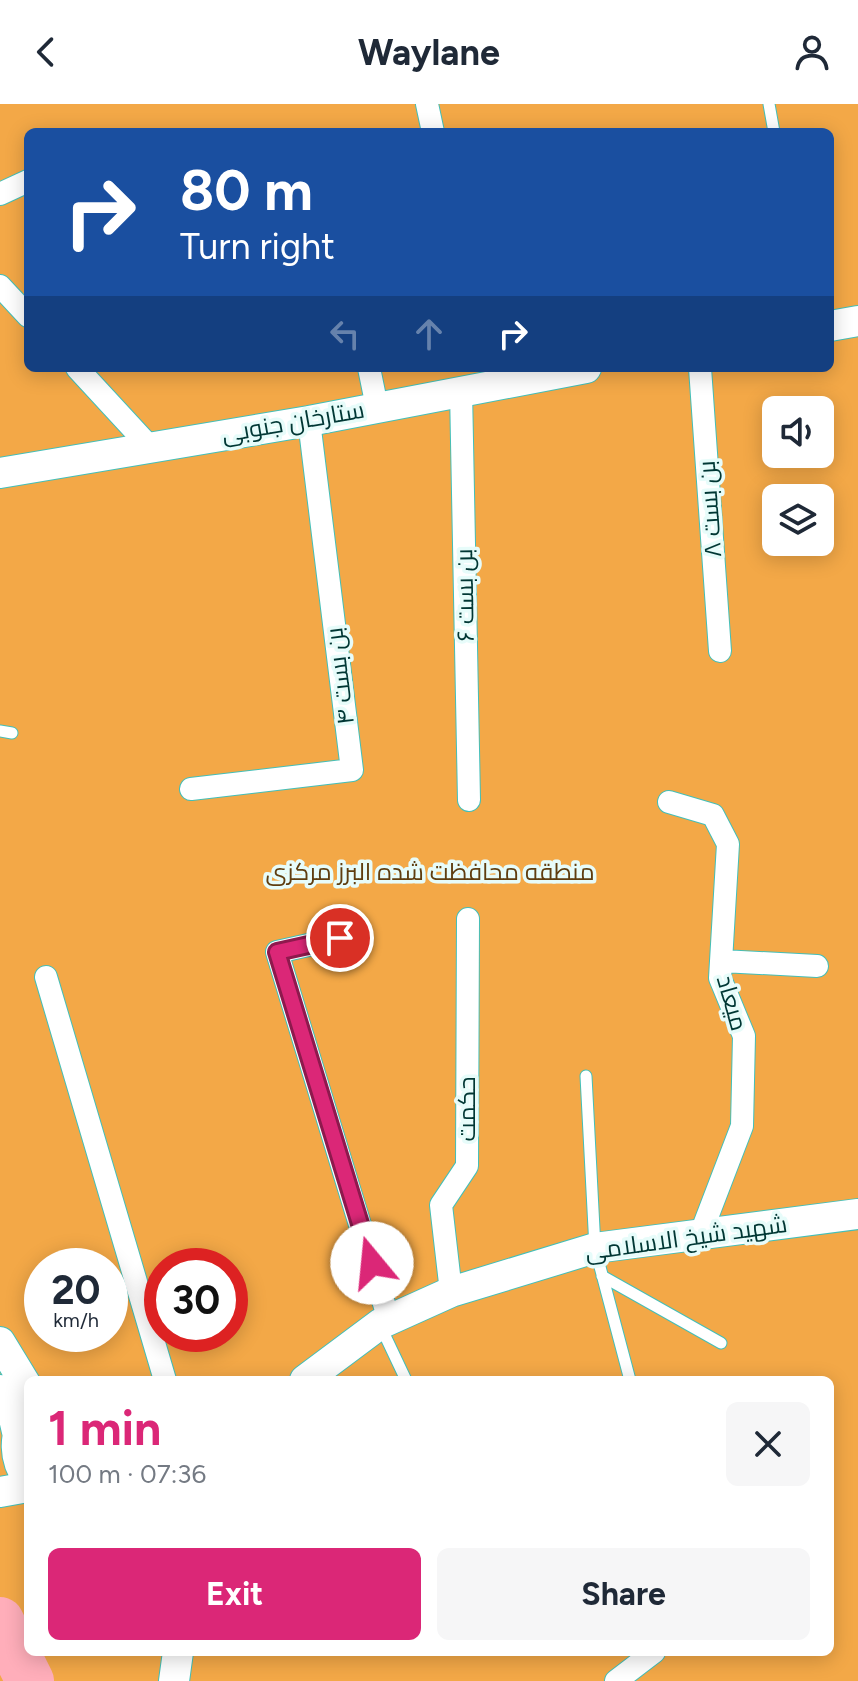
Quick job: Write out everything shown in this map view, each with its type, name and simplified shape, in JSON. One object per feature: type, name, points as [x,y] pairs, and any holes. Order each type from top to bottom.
[{"type":"street","points":[[427,104],[432,128]]},
{"type":"street","points":[[0,194],[24,183]]},
{"type":"street","points":[[0,286],[24,312]]},
{"type":"street","points":[[834,325],[858,321]]},
{"type":"street","points":[[81,372],[149,446]]},
{"type":"street","points":[[370,372],[377,407]]},
{"type":"street","name":"ستارخان جنوبی","points":[[0,473],[309,421],[477,381],[552,372]]},
{"type":"street","name":"بن بست ۸","points":[[700,372],[720,651]]},
{"type":"street","name":"بن بست ۶","points":[[469,800],[477,381]]},
{"type":"street","name":"بن بست ۴","points":[[191,789],[352,770],[309,421]]},
{"type":"street","name":"میعاد","points":[[669,802],[713,815],[728,844],[720,978],[744,1036],[742,1126],[701,1233]]},
{"type":"street","name":"حکمت","points":[[451,1292],[441,1205],[467,1166],[468,919]]},
{"type":"street","points":[[340,938],[277,952],[384,1322]]},
{"type":"street","points":[[722,961],[817,966]]},
{"type":"street","points":[[46,977],[164,1376]]},
{"type":"street","name":"شهید شیخ الاسلامی","points":[[310,1376],[384,1322],[451,1292],[599,1262],[701,1233],[858,1214]]},
{"type":"street","points":[[0,1342],[24,1381]]},
{"type":"street","points":[[0,1390],[13,1414],[18,1450]]},
{"type":"street","points":[[0,1492],[24,1488]]},
{"type":"street","points":[[174,1681],[177,1656]]},
{"type":"street","points":[[616,1681],[649,1656]]},
{"type":"lane","points":[[769,104],[773,128]]},
{"type":"lane","points":[[586,1076],[599,1262],[629,1376]]},
{"type":"lane","points":[[599,1262],[721,1343]]},
{"type":"lane","points":[[384,1322],[404,1376]]},
{"type":"green space","name":"منطقه محافظت شده البرز مرکزی","points":[[0,104],[858,104],[858,1681],[0,1681]]},
{"type":"waterway","points":[[0,1621],[30,1681]]},
{"type":"route","points":[[340,938],[277,952],[372,1263]]}]
